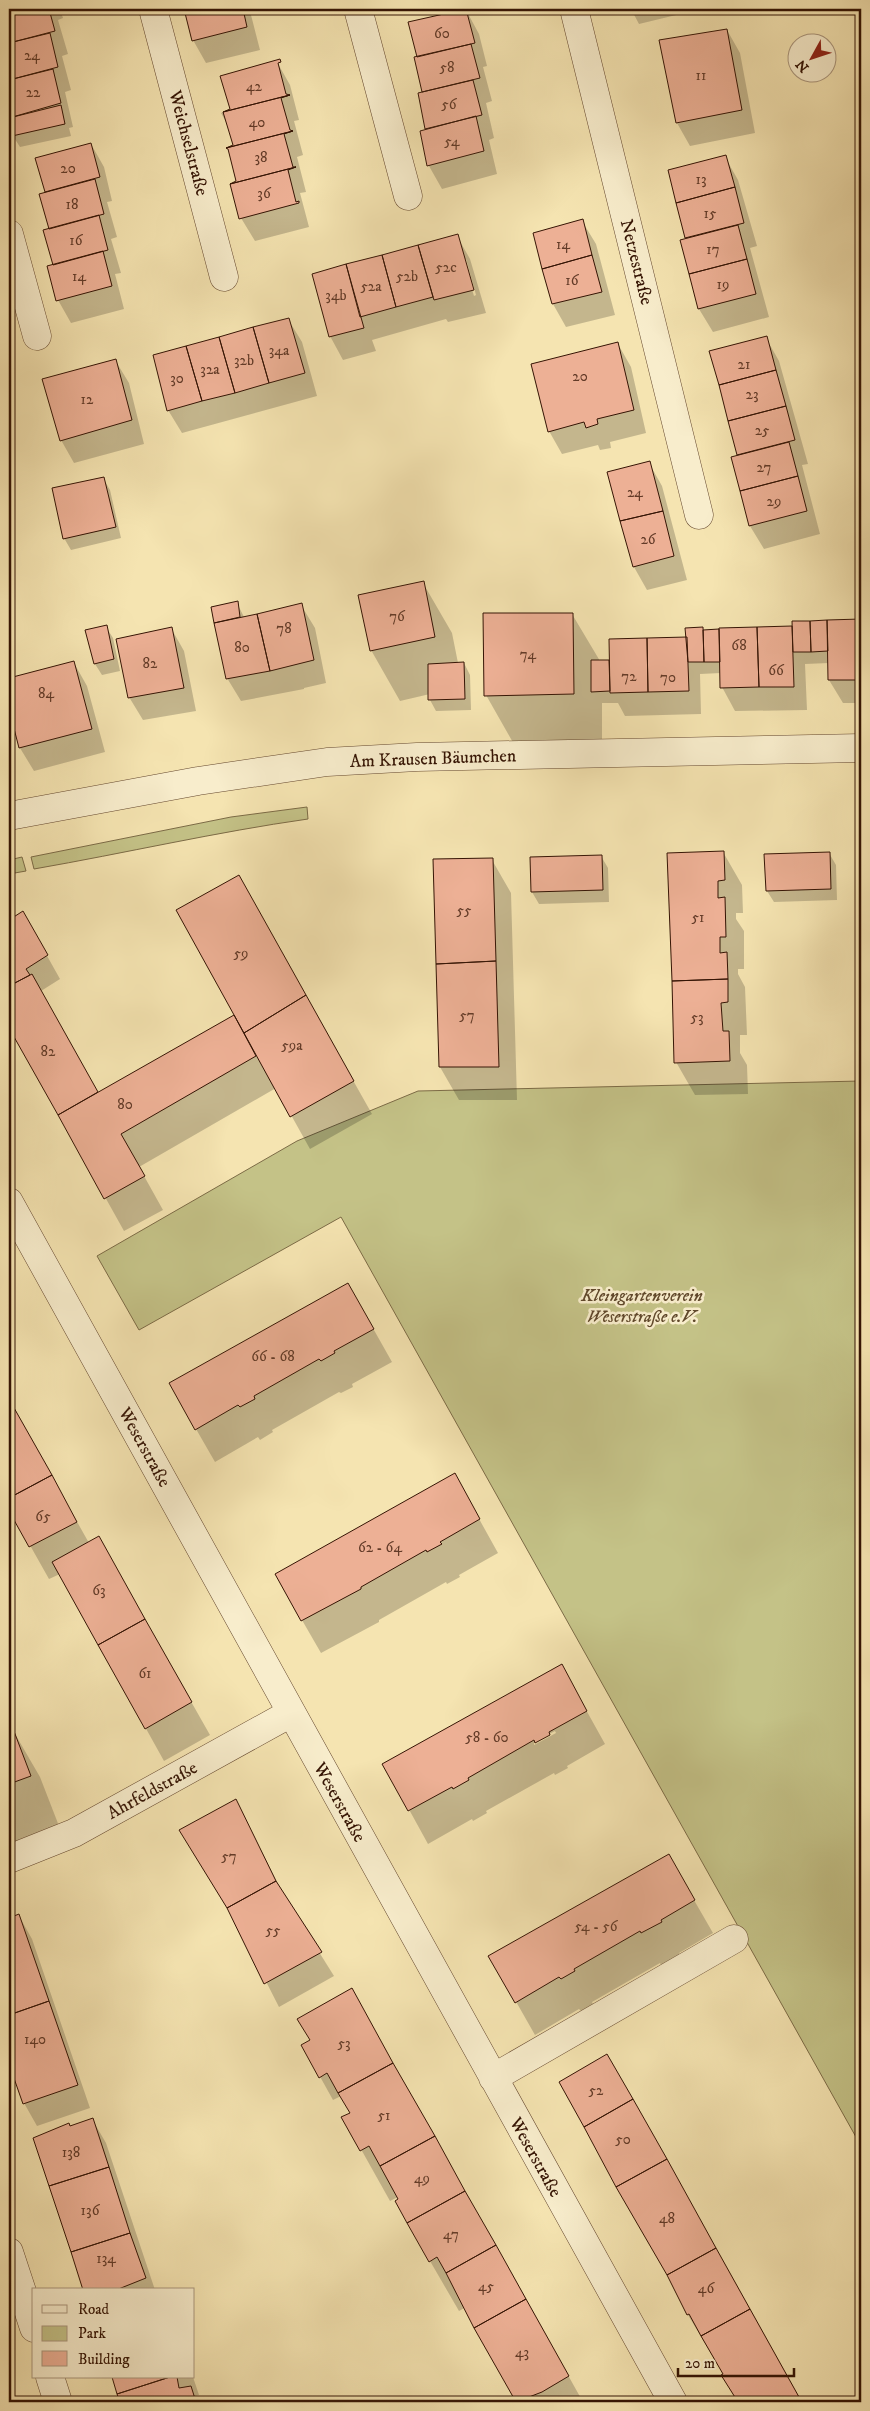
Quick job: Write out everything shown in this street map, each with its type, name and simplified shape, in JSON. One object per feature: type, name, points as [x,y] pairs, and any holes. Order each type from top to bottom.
[{"type":"street","name":"Weichselstraße","points":[[153,9],[224,277]]},
{"type":"street","points":[[358,9],[408,196]]},
{"type":"street","name":"Netzestraße","points":[[574,9],[699,515]]},
{"type":"street","points":[[9,234],[37,336]]},
{"type":"street","name":"Am Krausen Bäumchen","points":[[9,816],[198,781],[327,762],[417,757],[861,748]]},
{"type":"street","name":"Weserstraße","points":[[9,1202],[672,2402]]},
{"type":"street","name":"Ahrfeldstraße","points":[[9,1859],[74,1833],[291,1713]]},
{"type":"street","points":[[493,2078],[734,1939]]},
{"type":"street","points":[[9,2252],[32,2322]]},
{"type":"street","points":[[50,2378],[58,2402]]},
{"type":"green space","points":[[307,807],[308,819],[239,830],[68,863],[34,869],[31,857],[231,817]]},
{"type":"green space","points":[[22,857],[26,871],[9,874],[9,860]]},
{"type":"green space","name":"Kleingartenverein Weserstraße e.V.","points":[[861,1081],[861,2146],[341,1217],[139,1330],[97,1256],[297,1141],[418,1091]]},
{"type":"building","points":[[9,9],[49,9],[55,31],[9,43]]},
{"type":"building","points":[[184,9],[243,9],[247,27],[192,41]]},
{"type":"building","points":[[466,9],[475,43],[417,57],[408,22]]},
{"type":"building","points":[[727,29],[742,110],[676,123],[659,40]]},
{"type":"building","points":[[50,33],[58,67],[9,80],[9,43]]},
{"type":"building","points":[[471,44],[480,78],[422,92],[414,57]]},
{"type":"building","points":[[280,59],[281,62],[278,63],[286,94],[290,95],[223,112],[230,109],[220,76]]},
{"type":"building","points":[[53,69],[61,103],[9,118],[9,80]]},
{"type":"building","points":[[473,80],[482,115],[425,129],[418,93]]},
{"type":"building","points":[[290,95],[281,98],[290,130],[293,131],[226,148],[233,145],[223,112]]},
{"type":"building","points":[[61,105],[65,124],[12,136],[9,118]]},
{"type":"building","points":[[476,116],[484,151],[427,166],[420,131]]},
{"type":"building","points":[[293,131],[284,134],[293,167],[296,167],[230,184],[236,181],[228,149],[226,148]]},
{"type":"building","points":[[91,143],[100,177],[45,192],[35,158]]},
{"type":"building","points":[[726,155],[735,187],[676,203],[668,170]]},
{"type":"building","points":[[296,167],[288,170],[296,202],[299,201],[299,203],[239,219],[230,184]]},
{"type":"building","points":[[95,179],[104,214],[49,229],[39,194]]},
{"type":"building","points":[[735,187],[744,223],[685,238],[676,203]]},
{"type":"building","points":[[99,215],[108,250],[53,265],[43,230]]},
{"type":"building","points":[[583,219],[592,255],[542,269],[533,233]]},
{"type":"building","points":[[738,225],[747,259],[689,274],[680,240]]},
{"type":"building","points":[[458,234],[474,290],[434,300],[418,245]]},
{"type":"building","points":[[418,245],[433,297],[396,307],[382,255]]},
{"type":"building","points":[[103,251],[112,286],[56,301],[47,266]]},
{"type":"building","points":[[382,255],[396,307],[360,317],[346,264]]},
{"type":"building","points":[[592,255],[602,292],[552,304],[542,269]]},
{"type":"building","points":[[747,259],[756,294],[698,309],[689,274]]},
{"type":"building","points":[[346,264],[364,328],[329,337],[312,274]]},
{"type":"building","points":[[289,318],[305,373],[269,383],[253,327]]},
{"type":"building","points":[[253,327],[269,383],[235,393],[219,337]]},
{"type":"building","points":[[767,336],[776,370],[719,385],[709,351]]},
{"type":"building","points":[[219,337],[235,393],[202,401],[186,346]]},
{"type":"building","points":[[618,342],[634,410],[597,419],[598,424],[586,428],[584,422],[548,432],[531,364]]},
{"type":"building","points":[[186,346],[202,401],[167,411],[153,355]]},
{"type":"building","points":[[116,359],[132,420],[60,441],[42,379]]},
{"type":"building","points":[[776,370],[786,406],[728,421],[719,385]]},
{"type":"building","points":[[786,406],[795,440],[737,455],[728,421]]},
{"type":"building","points":[[789,442],[798,476],[740,491],[731,457]]},
{"type":"building","points":[[650,461],[663,511],[620,521],[607,472]]},
{"type":"building","points":[[798,476],[807,511],[749,526],[740,491]]},
{"type":"building","points":[[104,477],[116,527],[63,539],[52,488]]},
{"type":"building","points":[[663,511],[674,556],[633,567],[620,521]]},
{"type":"building","points":[[424,581],[435,637],[370,651],[358,595]]},
{"type":"building","points":[[238,601],[240,617],[214,623],[211,607]]},
{"type":"building","points":[[302,603],[314,660],[270,671],[257,614]]},
{"type":"building","points":[[483,613],[573,613],[574,694],[484,696]]},
{"type":"building","points":[[257,614],[270,671],[226,679],[214,623]]},
{"type":"building","points":[[861,619],[861,680],[828,680],[827,620]]},
{"type":"building","points":[[827,620],[828,651],[811,652],[810,621]]},
{"type":"building","points":[[792,621],[810,621],[811,652],[793,652]]},
{"type":"building","points":[[107,625],[114,659],[94,664],[85,630]]},
{"type":"building","points":[[792,626],[794,687],[759,687],[757,627]]},
{"type":"building","points":[[172,627],[184,688],[128,698],[116,639]]},
{"type":"building","points":[[703,627],[704,662],[688,662],[685,628]]},
{"type":"building","points":[[757,627],[759,687],[720,688],[719,628]]},
{"type":"building","points":[[719,629],[720,662],[704,662],[703,630]]},
{"type":"building","points":[[687,637],[689,691],[648,692],[647,638]]},
{"type":"building","points":[[647,638],[648,692],[610,693],[609,639]]},
{"type":"building","points":[[591,660],[609,660],[610,691],[591,692]]},
{"type":"building","points":[[74,661],[92,729],[19,748],[9,709],[9,678]]},
{"type":"building","points":[[464,662],[465,699],[428,700],[428,664]]},
{"type":"building","points":[[724,851],[725,880],[718,881],[718,898],[725,897],[726,937],[720,937],[720,953],[727,952],[728,979],[672,981],[667,853]]},
{"type":"building","points":[[830,852],[831,889],[766,891],[764,854]]},
{"type":"building","points":[[602,855],[603,890],[531,892],[530,857]]},
{"type":"building","points":[[493,858],[496,961],[436,964],[433,859]]},
{"type":"building","points":[[239,875],[306,995],[244,1033],[176,910]]},
{"type":"building","points":[[23,911],[48,955],[26,969],[30,975],[13,984],[9,975],[9,920]]},
{"type":"building","points":[[496,961],[499,1067],[439,1067],[436,964]]},
{"type":"building","points":[[32,974],[98,1092],[58,1115],[9,1028],[9,986]]},
{"type":"building","points":[[728,979],[728,1002],[721,1003],[723,1031],[729,1031],[730,1061],[674,1063],[672,981]]},
{"type":"building","points":[[306,995],[354,1081],[290,1117],[244,1033]]},
{"type":"building","points":[[234,1015],[256,1056],[121,1134],[145,1176],[104,1199],[58,1115]]},
{"type":"building","points":[[348,1283],[374,1329],[334,1351],[335,1353],[321,1361],[319,1359],[254,1396],[255,1399],[240,1407],[238,1405],[195,1430],[169,1383]]},
{"type":"building","points":[[9,1399],[52,1475],[9,1498]]},
{"type":"building","points":[[455,1473],[480,1519],[440,1542],[442,1544],[427,1552],[426,1550],[361,1587],[361,1589],[301,1621],[275,1574]]},
{"type":"building","points":[[52,1475],[77,1522],[29,1547],[9,1511],[9,1498]]},
{"type":"building","points":[[99,1536],[145,1619],[98,1645],[52,1562]]},
{"type":"building","points":[[145,1619],[192,1702],[145,1729],[98,1645]]},
{"type":"building","points":[[562,1664],[587,1711],[549,1732],[550,1735],[535,1743],[534,1740],[468,1778],[469,1780],[408,1811],[382,1764]]},
{"type":"building","points":[[12,1726],[31,1776],[9,1784],[9,1727]]},
{"type":"building","points":[[236,1799],[276,1881],[227,1908],[179,1830]]},
{"type":"building","points":[[669,1854],[695,1900],[661,1920],[662,1922],[641,1933],[640,1931],[574,1969],[575,1971],[561,1979],[559,1977],[515,2003],[488,1956]]},
{"type":"building","points":[[276,1881],[322,1952],[264,1984],[227,1908]]},
{"type":"building","points":[[19,1914],[49,2001],[9,2015],[9,1918]]},
{"type":"building","points":[[352,1988],[393,2063],[338,2093],[327,2073],[319,2078],[301,2045],[310,2040],[297,2019]]},
{"type":"building","points":[[49,2001],[78,2085],[23,2104],[9,2064],[9,2015]]},
{"type":"building","points":[[607,2054],[633,2099],[584,2127],[559,2082]]},
{"type":"building","points":[[393,2063],[435,2136],[380,2166],[369,2146],[360,2151],[341,2117],[350,2113],[338,2093]]},
{"type":"building","points":[[633,2099],[667,2159],[616,2187],[584,2127]]},
{"type":"building","points":[[93,2118],[109,2167],[49,2186],[33,2138],[69,2123],[70,2126]]},
{"type":"building","points":[[435,2136],[465,2191],[407,2223],[395,2201],[398,2199],[380,2166]]},
{"type":"building","points":[[667,2159],[716,2248],[667,2275],[616,2187]]},
{"type":"building","points":[[109,2167],[130,2233],[71,2252],[49,2186]]},
{"type":"building","points":[[465,2191],[496,2245],[446,2273],[437,2257],[429,2262],[407,2223]]},
{"type":"building","points":[[130,2233],[146,2278],[121,2288],[82,2288],[71,2252]]},
{"type":"building","points":[[496,2245],[526,2299],[474,2328],[446,2273]]},
{"type":"building","points":[[716,2248],[750,2309],[701,2336],[689,2314],[687,2315],[667,2275]]},
{"type":"building","points":[[526,2299],[569,2376],[542,2392],[516,2402],[474,2328]]},
{"type":"building","points":[[750,2309],[799,2397],[790,2402],[738,2402],[721,2375],[723,2374],[701,2336]]},
{"type":"building","points":[[112,2378],[167,2378],[117,2394]]},
{"type":"building","points":[[167,2378],[177,2378],[179,2388],[191,2386],[196,2402],[120,2402],[117,2394]]}]
